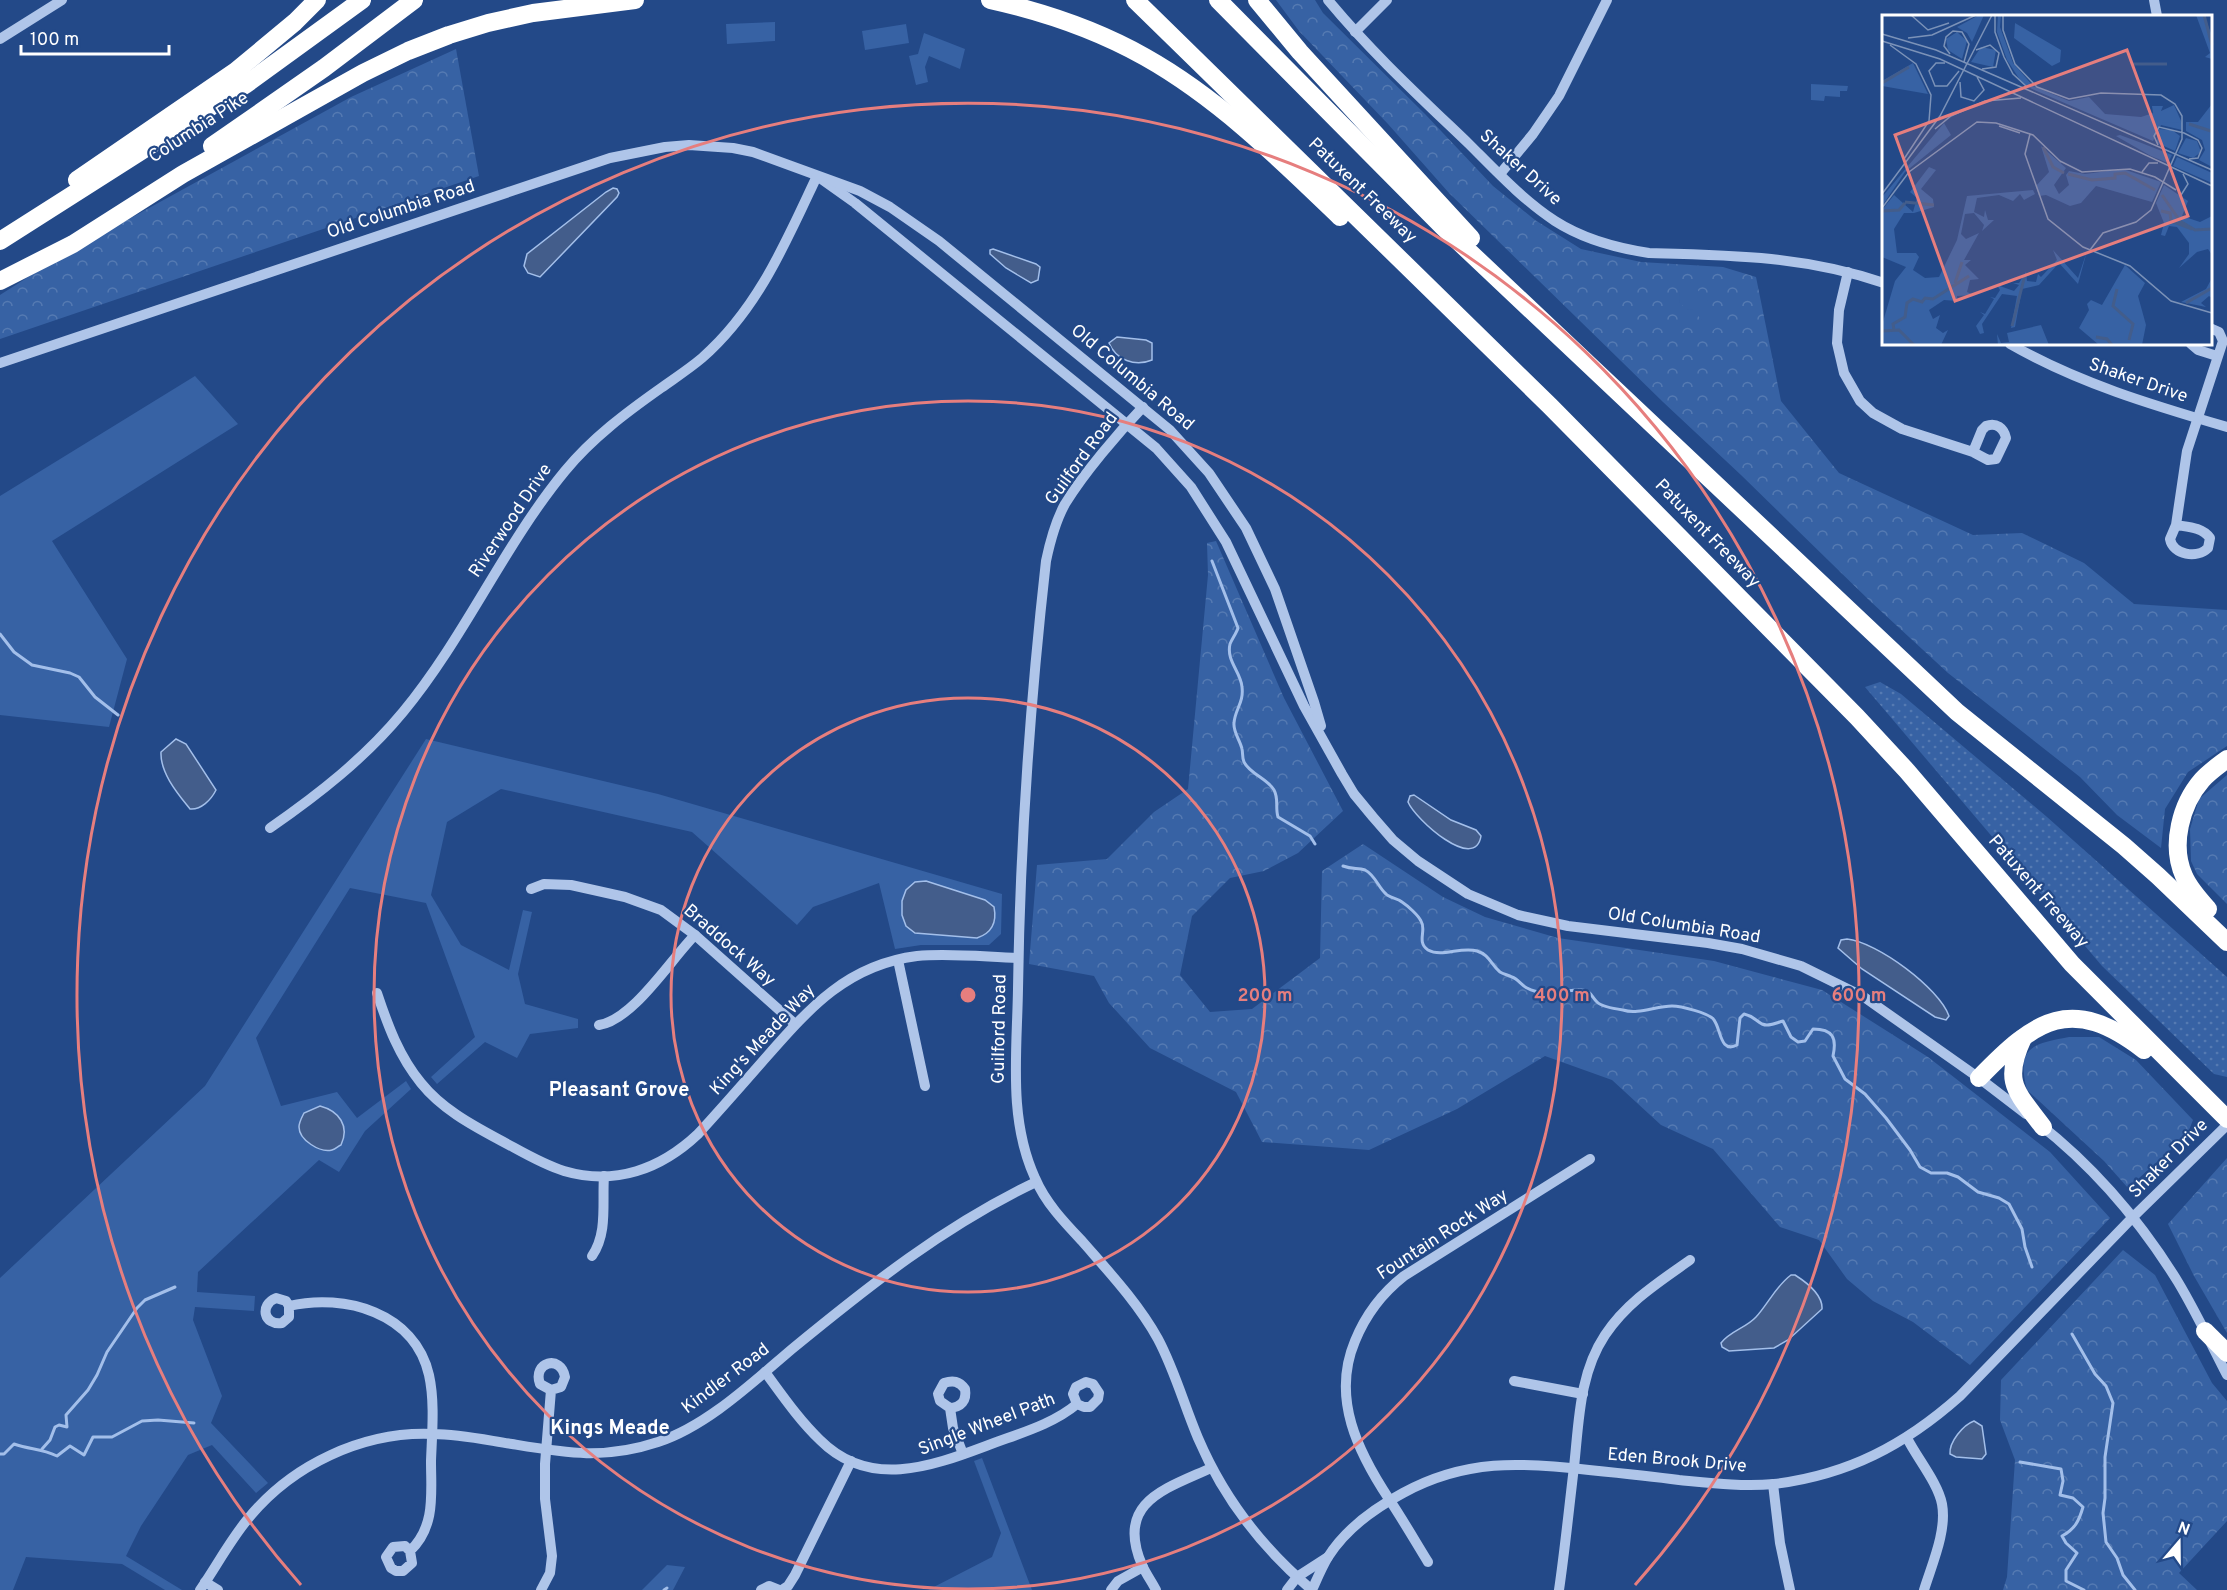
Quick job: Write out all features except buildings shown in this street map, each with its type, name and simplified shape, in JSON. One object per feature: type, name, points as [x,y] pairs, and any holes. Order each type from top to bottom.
[{"type":"highway","points":[[0,239],[107,158],[236,71],[295,22],[317,0]]},
{"type":"highway","name":"Columbia Pike","points":[[0,239],[245,85],[362,0]]},
{"type":"highway","name":"Columbia Pike","points":[[0,280],[262,112],[414,0]]},
{"type":"highway","points":[[0,280],[73,244],[183,174],[363,73],[408,51],[488,23],[554,9],[635,0]]},
{"type":"highway","points":[[990,0],[1070,22],[1108,38],[1145,57],[1184,82],[1243,128],[1399,273],[1550,406]]},
{"type":"highway","name":"Patuxent Freeway","points":[[1135,0],[1550,406],[1857,717],[1907,771],[2072,964],[2227,1119]]},
{"type":"highway","name":"Patuxent Freeway","points":[[1218,0],[1442,226],[1957,712],[2124,846],[2227,942]]},
{"type":"highway","points":[[1257,0],[1300,52],[1396,158],[1625,400]]},
{"type":"highway","points":[[2227,759],[2202,779],[2192,794],[2182,817],[2178,844],[2183,874],[2189,885],[2227,931]]},
{"type":"highway","points":[[1979,1078],[2011,1045],[2039,1026],[2068,1019],[2082,1019],[2107,1025],[2128,1038],[2208,1100]]},
{"type":"highway","points":[[2026,1034],[2015,1059],[2013,1084],[2043,1127]]},
{"type":"highway","points":[[2205,1331],[2227,1353]]},
{"type":"street","points":[[0,39],[60,0]]},
{"type":"street","name":"Shaker Drive","points":[[1328,0],[1355,32],[1500,174],[1534,206],[1556,222],[1602,243],[1649,253],[1774,258],[1848,272],[1882,283]]},
{"type":"street","points":[[1355,32],[1387,0]]},
{"type":"street","points":[[1500,174],[1560,96],[1607,0]]},
{"type":"street","points":[[2154,0],[2157,15]]},
{"type":"street","name":"Old Columbia Road","points":[[0,363],[610,158],[665,147],[708,146],[753,153],[860,191],[918,225],[1143,407],[1188,448],[1232,504],[1275,589],[1324,738]]},
{"type":"street","name":"Old Columbia Road","points":[[817,176],[855,203],[1127,424],[1172,465],[1211,516],[1241,570],[1304,706],[1354,794],[1393,840],[1418,861],[1468,894],[1518,915],[1569,926],[1742,949],[1801,966],[1864,997],[1979,1078],[2043,1127],[2074,1155],[2133,1217],[2177,1281],[2227,1375]]},
{"type":"street","name":"Riverwood Drive","points":[[270,828],[319,794],[351,767],[403,712],[448,650],[550,489],[567,468],[611,426],[701,359],[736,323],[770,274],[817,176]]},
{"type":"street","points":[[1848,272],[1839,310],[1837,343],[1845,373],[1860,401],[1874,413],[1902,429],[1973,452]]},
{"type":"street","points":[[2176,525],[2184,467],[2197,418],[2221,348],[2222,336],[2212,328]]},
{"type":"street","name":"Shaker Drive","points":[[2012,345],[2087,382],[2227,427]]},
{"type":"street","points":[[2192,345],[2198,350],[2217,356]]},
{"type":"street","name":"Guilford Road","points":[[1143,407],[1127,424],[1065,505],[1050,542],[1043,587],[1024,794],[1016,1102],[1020,1135],[1036,1182],[1049,1203],[1112,1275],[1148,1322],[1171,1366],[1211,1468],[1250,1528],[1312,1590]]},
{"type":"street","name":"Braddock Way","points":[[531,889],[544,884],[556,883],[626,897],[661,910],[695,935],[795,1024]]},
{"type":"street","points":[[599,1024],[610,1023],[630,1009],[695,935]]},
{"type":"street","name":"King's Meade Way","points":[[377,993],[400,1053],[422,1085],[441,1103],[469,1123],[543,1163],[584,1175],[625,1175],[680,1151],[795,1024],[835,987],[866,970],[898,960],[933,956],[1018,958]]},
{"type":"street","points":[[898,960],[925,1086]]},
{"type":"street","name":"Shaker Drive","points":[[2133,1217],[2227,1125]]},
{"type":"street","name":"Fountain Rock Way","points":[[1428,1562],[1362,1454],[1348,1419],[1345,1383],[1352,1348],[1360,1326],[1381,1296],[1404,1276],[1590,1159]]},
{"type":"street","points":[[592,1256],[602,1236],[604,1176]]},
{"type":"street","name":"Kindler Road","points":[[202,1586],[232,1540],[259,1506],[285,1483],[320,1459],[353,1446],[380,1439],[431,1433],[594,1455],[615,1453],[661,1442],[682,1432],[765,1372],[920,1248],[974,1214],[1036,1182]]},
{"type":"street","name":"Eden Brook Drive","points":[[1287,1590],[1297,1577],[1328,1556],[1357,1525],[1390,1500],[1437,1478],[1484,1465],[1539,1464],[1715,1484],[1773,1484],[1835,1471],[1866,1459],[1907,1438],[1933,1420],[1960,1396],[2133,1217]]},
{"type":"street","points":[[1560,1590],[1587,1372],[1595,1352],[1617,1320],[1633,1302],[1690,1260]]},
{"type":"street","points":[[289,1306],[319,1302],[349,1305],[379,1313],[395,1322],[417,1344],[429,1374],[432,1392],[430,1515],[421,1541],[410,1551]]},
{"type":"street","name":"Single Wheel Path","points":[[765,1372],[819,1440],[851,1461],[870,1467],[900,1470],[933,1465],[1057,1419],[1077,1404]]},
{"type":"street","points":[[1514,1381],[1583,1394]]},
{"type":"street","points":[[541,1590],[550,1573],[552,1556],[545,1499],[551,1390]]},
{"type":"street","points":[[950,1408],[953,1428],[963,1454]]},
{"type":"street","points":[[1907,1438],[1942,1503],[1940,1538],[1924,1590]]},
{"type":"street","points":[[761,1590],[769,1586],[780,1590],[788,1586],[851,1461]]},
{"type":"street","points":[[1156,1590],[1143,1567],[1134,1535],[1142,1507],[1157,1493],[1211,1468]]},
{"type":"street","points":[[1773,1484],[1780,1543],[1790,1590]]},
{"type":"street","name":"Eden Brook Drive","points":[[1312,1590],[1328,1556]]},
{"type":"street","points":[[1111,1590],[1118,1581],[1143,1567]]},
{"type":"street","points":[[202,1586],[218,1590]]},
{"type":"green space","points":[[1276,0],[1315,0],[1323,13],[1425,114],[1493,186],[1535,220],[1581,249],[1641,262],[1723,267],[1756,277],[1781,401],[1839,473],[1973,535],[2022,533],[2084,563],[2134,604],[2227,610],[2227,746],[2188,772],[2165,809],[2161,848],[2117,815],[2080,777],[1948,673],[1870,601],[1449,193],[1388,124],[1299,31]]},
{"type":"green space","points":[[775,22],[775,41],[727,44],[726,24]]},
{"type":"green space","points":[[906,24],[909,43],[865,50],[862,31]]},
{"type":"green space","points":[[924,33],[965,49],[960,69],[929,56],[925,67],[928,82],[916,85],[909,56],[918,54]]},
{"type":"green space","points":[[456,49],[479,176],[0,339],[0,295],[58,258],[351,97]]},
{"type":"green space","points":[[1811,84],[1848,86],[1847,91],[1840,91],[1840,97],[1825,96],[1824,101],[1811,100]]},
{"type":"green space","points":[[1690,282],[1725,319],[1712,331],[1692,309],[1687,310],[1680,303],[1679,292]]},
{"type":"green space","points":[[195,376],[238,424],[52,541],[127,659],[109,727],[0,715],[0,496]]},
{"type":"green space","points":[[1216,541],[1284,698],[1343,811],[1298,853],[1264,871],[1230,878],[1192,916],[1180,975],[1210,1012],[1252,1009],[1320,958],[1322,871],[1363,844],[1443,897],[1485,917],[1558,938],[1714,961],[1822,990],[1928,1057],[2050,1152],[2110,1218],[1970,1365],[1913,1322],[1873,1301],[1847,1279],[1819,1240],[1780,1227],[1713,1149],[1661,1125],[1612,1080],[1545,1056],[1457,1109],[1369,1150],[1262,1142],[1236,1092],[1150,1048],[1109,1003],[1094,976],[1029,964],[1037,865],[1107,859],[1154,812],[1188,789],[1208,575],[1207,543]]},
{"type":"green space","points":[[1880,682],[1901,694],[2047,817],[2227,977],[2227,1077],[2214,1074],[2102,966],[1865,687]]},
{"type":"green space","points":[[426,739],[658,794],[1002,894],[1001,934],[989,945],[921,945],[895,949],[879,883],[813,907],[797,925],[692,832],[501,789],[447,822],[431,895],[461,945],[509,970],[523,910],[532,912],[518,974],[525,1004],[578,1019],[578,1028],[530,1034],[517,1058],[485,1042],[437,1084],[431,1077],[475,1037],[426,903],[350,888],[256,1038],[281,1106],[337,1092],[357,1118],[406,1081],[411,1089],[365,1131],[339,1172],[319,1160],[198,1272],[197,1292],[255,1296],[254,1311],[195,1307],[193,1320],[222,1396],[211,1423],[268,1483],[256,1493],[212,1445],[188,1455],[141,1526],[126,1556],[182,1590],[165,1590],[122,1564],[26,1557],[13,1590],[0,1590],[0,1278],[205,1086]]},
{"type":"green space","points":[[2227,775],[2227,904],[2197,874],[2191,861],[2190,829],[2199,799]]},
{"type":"green space","points":[[2069,1037],[2099,1037],[2136,1060],[2193,1120],[2187,1135],[2128,1188],[2104,1161],[2027,1090],[2024,1065],[2030,1050],[2045,1042]]},
{"type":"green space","points":[[2227,1158],[2227,1333],[2194,1276],[2168,1224]]},
{"type":"green space","points":[[2123,1250],[2155,1275],[2212,1383],[2227,1401],[2227,1521],[2179,1573],[2197,1590],[2003,1590],[2007,1577],[2015,1460],[2000,1420],[2001,1380]]},
{"type":"green space","points":[[982,1458],[1032,1590],[928,1590],[992,1557],[1001,1533],[974,1461]]},
{"type":"green space","points":[[667,1565],[685,1567],[673,1590],[642,1590]]},
{"type":"shaded area","points":[[613,188],[619,193],[617,197],[540,277],[528,273],[524,266],[527,254]]},
{"type":"shaded area","points":[[993,249],[1036,264],[1040,267],[1038,280],[1031,283],[1006,268],[990,254],[990,250]]},
{"type":"shaded area","points":[[1117,337],[1146,340],[1152,343],[1152,360],[1139,363],[1121,358],[1109,343]]},
{"type":"shaded area","points":[[176,739],[186,744],[216,790],[208,801],[198,808],[190,809],[163,768],[161,752]]},
{"type":"shaded area","points":[[1414,795],[1451,820],[1476,830],[1481,836],[1476,846],[1468,849],[1457,846],[1433,830],[1408,802],[1410,796]]},
{"type":"shaded area","points":[[926,881],[985,900],[994,907],[995,917],[990,930],[977,938],[915,933],[906,926],[902,915],[902,901],[906,890],[915,882]]},
{"type":"shaded area","points":[[1847,939],[1874,948],[1906,968],[1943,1005],[1949,1016],[1946,1020],[1935,1017],[1862,969],[1838,948],[1841,940]]},
{"type":"shaded area","points":[[320,1106],[333,1112],[341,1120],[343,1126],[341,1145],[332,1150],[322,1150],[316,1147],[306,1141],[300,1132],[299,1127],[304,1113]]},
{"type":"shaded area","points":[[1791,1275],[1795,1275],[1813,1289],[1820,1298],[1822,1309],[1788,1340],[1774,1348],[1729,1351],[1722,1347],[1721,1343],[1725,1339],[1756,1317],[1781,1284]]},
{"type":"shaded area","points":[[1974,1421],[1982,1426],[1986,1454],[1982,1459],[1956,1457],[1950,1454],[1952,1444],[1958,1434]]},
{"type":"waterway","points":[[1212,561],[1238,628],[1229,650],[1242,687],[1242,697],[1234,726],[1242,749],[1243,760],[1250,770],[1274,790],[1278,817],[1310,836],[1315,844]]},
{"type":"waterway","points":[[0,634],[14,652],[32,665],[79,677],[95,697],[118,715]]},
{"type":"waterway","points":[[1343,866],[1368,872],[1386,894],[1413,911],[1423,925],[1422,940],[1424,947],[1428,950],[1439,953],[1477,951],[1485,955],[1500,972],[1533,991],[1546,993],[1584,990],[1602,1005],[1629,1011],[1672,1006],[1694,1010],[1711,1017],[1724,1043],[1731,1047],[1737,1045],[1740,1018],[1744,1014],[1765,1025],[1783,1021],[1791,1037],[1798,1042],[1805,1041],[1813,1029],[1829,1033],[1834,1040],[1833,1056],[1845,1079],[1865,1094],[1886,1118],[1920,1167],[1931,1173],[1947,1173],[1958,1177],[1978,1192],[1999,1198],[2009,1204],[2022,1229],[2032,1267]]},
{"type":"waterway","points":[[42,1449],[50,1440],[55,1427],[59,1425],[67,1427],[66,1415],[88,1390],[107,1352],[137,1308],[145,1300],[175,1287]]},
{"type":"waterway","points":[[2072,1334],[2095,1374],[2106,1386],[2113,1403],[2105,1457],[2103,1513],[2106,1542],[2117,1558],[2123,1575],[2135,1590]]},
{"type":"waterway","points":[[0,1454],[4,1454],[14,1444],[57,1456],[70,1446],[84,1455],[93,1437],[112,1437],[142,1421],[194,1423]]},
{"type":"waterway","points":[[2020,1462],[2061,1469],[2063,1481],[2060,1495],[2073,1498],[2083,1507],[2076,1524],[2062,1536],[2077,1553],[2066,1570],[2066,1581],[2084,1590]]},
{"type":"district","name":"Pleasant Grove","points":[[619,1091]]},
{"type":"district","name":"Kings Meade","points":[[610,1429]]}]
